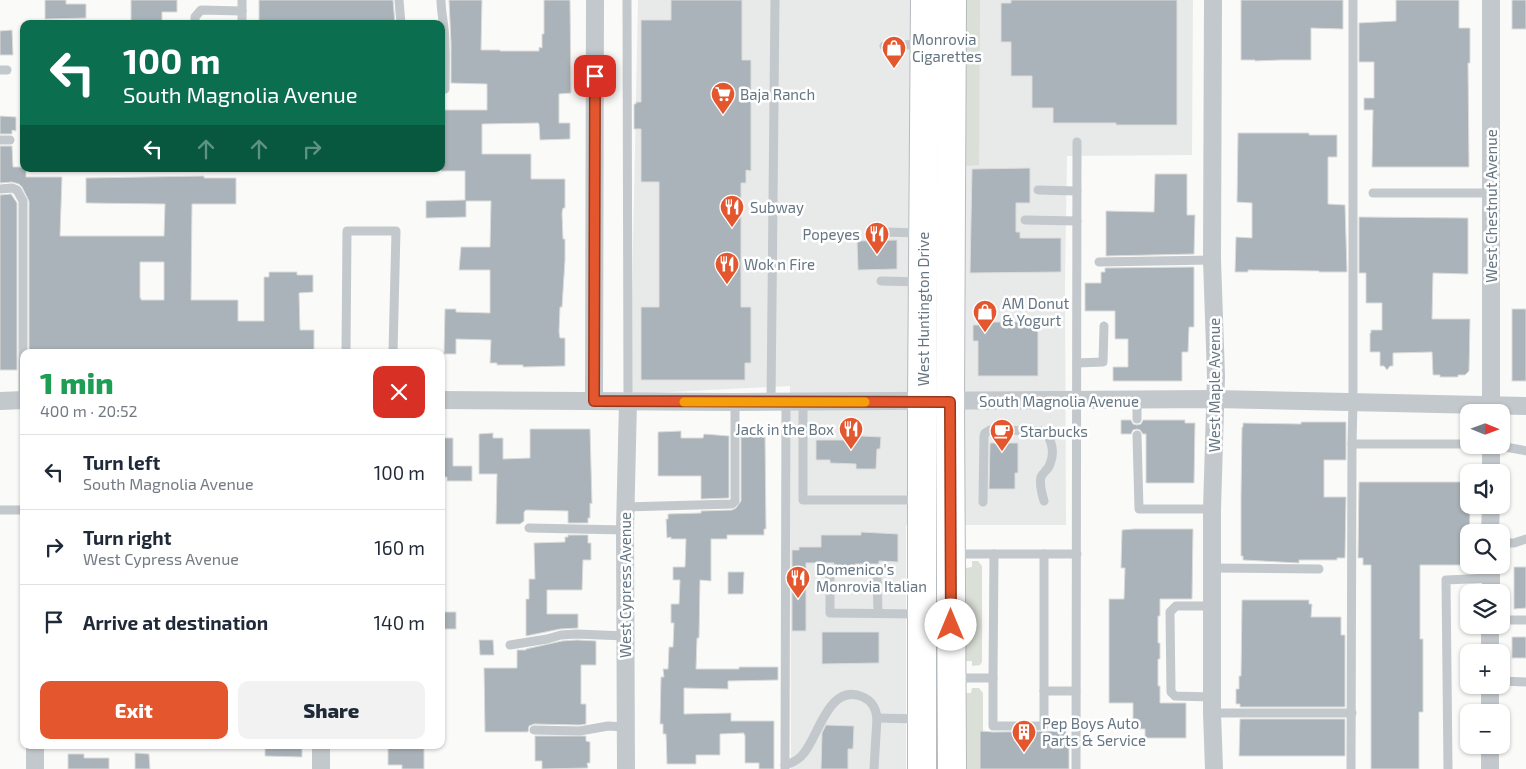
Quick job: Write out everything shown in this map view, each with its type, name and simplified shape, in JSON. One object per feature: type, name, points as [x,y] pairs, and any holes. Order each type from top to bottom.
[{"type":"main road","name":"West Huntington Drive","points":[[922,769],[925,0]]},
{"type":"main road","points":[[942,0],[942,10],[952,35]]},
{"type":"main road","name":"West Huntington Drive","points":[[952,0],[950,402],[952,769]]},
{"type":"street","points":[[594,401],[595,0]]},
{"type":"street","name":"West Maple Avenue","points":[[1213,0],[1212,260],[1216,376],[1212,509],[1212,705],[1214,769]]},
{"type":"street","name":"West Chestnut Avenue","points":[[1491,404],[1492,0]]},
{"type":"street","name":"South Magnolia Avenue","points":[[445,400],[950,402],[1077,399],[1137,401],[1215,400],[1353,402],[1460,407]]},
{"type":"street","points":[[0,401],[20,400]]},
{"type":"street","name":"West Cypress Avenue","points":[[626,769],[624,530],[628,401]]},
{"type":"street","name":"South Magnolia Avenue","points":[[1510,407],[1526,406]]},
{"type":"street","points":[[35,749],[35,769]]},
{"type":"street","points":[[321,749],[321,769]]},
{"type":"street","points":[[1490,754],[1490,769]]},
{"type":"lane","points":[[242,0],[242,20]]},
{"type":"lane","points":[[399,0],[401,20]]},
{"type":"lane","points":[[441,0],[442,20]]},
{"type":"lane","points":[[627,0],[628,401]]},
{"type":"lane","points":[[775,0],[787,402],[784,767],[804,754],[835,700],[850,694],[865,698],[872,703],[876,710],[874,769]]},
{"type":"lane","points":[[1352,769],[1353,0]]},
{"type":"lane","points":[[196,20],[201,10],[242,11]]},
{"type":"lane","points":[[884,46],[925,44]]},
{"type":"lane","points":[[445,72],[445,89]]},
{"type":"lane","points":[[0,140],[10,140]]},
{"type":"lane","points":[[1076,769],[1077,142]]},
{"type":"lane","points":[[0,188],[17,190],[23,201],[24,349]]},
{"type":"lane","points":[[1038,190],[1077,191]]},
{"type":"lane","points":[[1373,193],[1491,193]]},
{"type":"lane","points":[[1025,220],[1077,221]]},
{"type":"lane","points":[[346,349],[348,231],[396,231],[393,349]]},
{"type":"lane","points":[[883,232],[923,233]]},
{"type":"lane","points":[[1099,262],[1212,260]]},
{"type":"lane","points":[[881,281],[923,282]]},
{"type":"lane","points":[[1077,363],[1103,362],[1104,326]]},
{"type":"lane","points":[[1137,401],[1137,419]]},
{"type":"lane","points":[[625,508],[732,504],[735,500],[735,402]]},
{"type":"lane","points":[[787,402],[803,500],[922,500]]},
{"type":"lane","points":[[983,502],[984,436],[990,430],[1042,431],[1049,437],[1052,444],[1052,454],[1050,465],[1041,478],[1040,487],[1044,502]]},
{"type":"lane","points":[[1137,435],[1139,510],[1212,509]]},
{"type":"lane","points":[[1352,444],[1460,444]]},
{"type":"lane","points":[[1510,448],[1526,451]]},
{"type":"lane","points":[[0,510],[20,510]]},
{"type":"lane","points":[[529,528],[624,530]]},
{"type":"lane","points":[[1510,543],[1526,539]]},
{"type":"lane","points":[[950,554],[1077,554]]},
{"type":"lane","points":[[994,554],[993,726],[1044,726],[1044,554]]},
{"type":"lane","points":[[1212,568],[1319,568]]},
{"type":"lane","points":[[830,572],[830,613],[922,614]]},
{"type":"lane","points":[[877,575],[878,613]]},
{"type":"lane","points":[[1448,769],[1446,580],[1491,578]]},
{"type":"lane","points":[[1212,606],[1176,606],[1170,612],[1170,692],[1175,696],[1212,705],[1352,713]]},
{"type":"lane","points":[[1510,620],[1526,620]]},
{"type":"lane","points":[[510,645],[561,635],[625,636]]},
{"type":"lane","points":[[951,678],[993,678]]},
{"type":"lane","points":[[1510,681],[1526,682]]},
{"type":"lane","points":[[1044,691],[1076,691]]},
{"type":"lane","points":[[877,718],[922,719]]},
{"type":"lane","points":[[534,730],[580,732],[608,726],[625,727]]},
{"type":"shaded area","points":[[638,0],[1193,0],[1192,155],[1067,156],[1065,284],[1066,525],[906,525],[906,769],[791,769],[790,386],[630,394]]},
{"type":"shaded area","points":[[966,0],[980,0],[979,165],[966,166]]},
{"type":"shaded area","points":[[972,561],[978,561],[982,566],[982,662],[980,665],[972,666],[972,661],[966,661],[966,568],[972,567]]},
{"type":"shaded area","points":[[972,688],[979,688],[983,693],[980,769],[965,769],[966,693],[971,693]]},
{"type":"building","points":[[45,0],[66,0],[66,4],[86,4],[86,18],[45,19]]},
{"type":"building","points":[[131,0],[177,0],[177,12],[162,12],[162,20],[131,20]]},
{"type":"building","points":[[259,0],[393,0],[395,20],[259,20]]},
{"type":"building","points":[[449,0],[482,0],[481,50],[539,51],[539,47],[542,48],[542,34],[544,34],[544,0],[570,0],[571,93],[559,94],[559,123],[570,123],[570,139],[540,140],[538,123],[482,124],[482,154],[531,154],[531,179],[565,179],[565,208],[563,208],[562,213],[565,260],[559,332],[560,338],[565,338],[565,366],[523,367],[523,365],[497,365],[497,363],[490,363],[491,340],[456,339],[456,354],[445,354],[445,309],[456,309],[456,312],[490,313],[490,270],[459,270],[461,247],[490,247],[491,201],[466,201],[466,217],[426,218],[426,201],[465,200],[465,171],[445,171],[445,110],[487,110],[487,84],[451,83]]},
{"type":"building","points":[[671,0],[742,0],[742,60],[751,60],[751,171],[746,170],[746,183],[741,183],[741,307],[751,307],[751,363],[745,363],[745,380],[641,380],[641,307],[659,307],[659,182],[641,182],[641,129],[634,129],[634,104],[641,102],[641,20],[671,20]]},
{"type":"building","points":[[1011,0],[1177,0],[1177,125],[1053,123],[1053,108],[1032,108],[1032,76],[1011,76],[1011,42],[1001,42],[1001,3],[1011,3]]},
{"type":"building","points":[[1241,0],[1343,0],[1343,29],[1311,28],[1311,60],[1241,60]]},
{"type":"building","points":[[1396,0],[1459,0],[1459,28],[1470,28],[1470,63],[1468,63],[1469,167],[1372,167],[1373,110],[1364,110],[1364,98],[1374,98],[1374,62],[1359,62],[1359,23],[1396,21]]},
{"type":"building","points":[[1512,0],[1526,0],[1526,29],[1512,29]]},
{"type":"building","points":[[12,30],[13,55],[0,55],[0,31]]},
{"type":"building","points":[[0,116],[16,117],[16,131],[12,130],[12,134],[0,134]]},
{"type":"building","points":[[1238,133],[1337,135],[1337,157],[1328,157],[1328,204],[1345,205],[1347,272],[1248,270],[1248,272],[1235,272],[1236,237],[1252,238],[1252,203],[1237,202]]},
{"type":"building","points":[[0,146],[12,146],[13,167],[20,167],[20,172],[26,172],[26,177],[62,177],[60,236],[164,236],[165,204],[86,203],[86,178],[204,176],[204,178],[236,178],[236,204],[192,204],[191,300],[238,300],[238,321],[264,321],[264,277],[269,277],[269,272],[297,272],[297,275],[313,275],[313,292],[299,293],[300,330],[314,330],[314,349],[29,349],[29,201],[22,187],[12,182],[0,183]],"holes":[[[140,262],[164,262],[164,300],[141,300]]]},
{"type":"building","points":[[1030,168],[1030,203],[1016,203],[1016,232],[1020,232],[1020,238],[1061,238],[1061,272],[970,273],[972,169]]},
{"type":"building","points":[[1155,174],[1187,174],[1187,215],[1195,215],[1194,254],[1106,256],[1106,211],[1154,212]]},
{"type":"building","points":[[11,194],[17,203],[17,370],[0,370],[0,195]]},
{"type":"building","points":[[1359,217],[1468,218],[1468,274],[1433,273],[1432,319],[1470,319],[1469,371],[1465,375],[1440,377],[1440,375],[1433,375],[1432,352],[1393,353],[1393,366],[1390,366],[1387,370],[1384,366],[1380,366],[1380,352],[1370,352],[1371,330],[1382,330],[1382,303],[1366,303],[1366,273],[1359,273]]},
{"type":"building","points":[[897,240],[897,269],[858,270],[857,241]]},
{"type":"building","points":[[1194,267],[1194,327],[1189,327],[1188,352],[1182,352],[1182,381],[1113,381],[1113,367],[1128,367],[1128,339],[1115,339],[1115,311],[1085,311],[1085,283],[1101,283],[1101,272],[1105,272],[1105,268]]},
{"type":"building","points":[[1512,309],[1526,309],[1526,381],[1512,381]]},
{"type":"building","points":[[978,322],[1038,322],[1038,376],[978,376],[978,341],[973,341],[973,325],[978,325]]},
{"type":"building","points":[[1121,420],[1131,420],[1133,424],[1137,425],[1141,424],[1143,420],[1185,420],[1185,423],[1195,423],[1194,483],[1146,483],[1146,434],[1137,429],[1133,430],[1131,434],[1121,434]]},
{"type":"building","points":[[1301,422],[1346,422],[1346,460],[1324,460],[1324,497],[1346,497],[1345,558],[1337,558],[1337,560],[1299,560],[1299,563],[1243,560],[1243,556],[1241,556],[1241,496],[1243,423],[1301,424]]},
{"type":"building","points":[[846,426],[861,426],[861,436],[881,437],[880,449],[877,449],[876,469],[856,469],[856,464],[830,463],[830,460],[816,460],[816,440],[843,440],[843,437],[846,437]]},
{"type":"building","points":[[530,429],[590,429],[592,504],[590,503],[588,523],[568,523],[568,511],[526,510],[524,512],[524,521],[520,524],[496,524],[497,474],[479,474],[479,434],[493,433],[493,438],[503,438],[503,459],[530,458]]},
{"type":"building","points":[[681,431],[681,438],[703,438],[704,434],[729,436],[729,498],[701,499],[701,476],[658,476],[658,432]]},
{"type":"building","points":[[765,434],[766,529],[764,529],[764,535],[727,535],[727,539],[711,539],[711,581],[700,580],[699,638],[697,638],[696,669],[778,667],[778,680],[728,681],[728,689],[684,688],[684,714],[731,713],[731,721],[774,721],[774,769],[759,769],[759,763],[745,763],[744,733],[720,734],[720,755],[696,755],[696,764],[667,764],[666,734],[663,734],[663,724],[660,724],[661,677],[664,677],[663,669],[668,669],[669,647],[673,647],[674,623],[671,623],[671,604],[679,604],[680,580],[673,580],[673,567],[685,567],[686,539],[667,538],[666,519],[668,519],[668,514],[701,513],[701,511],[732,510],[736,508],[741,501],[741,436]]},
{"type":"building","points":[[445,438],[453,438],[453,466],[472,466],[472,481],[447,481],[447,477],[445,477]]},
{"type":"building","points":[[990,443],[1018,443],[1018,473],[1015,473],[1015,489],[989,489]]},
{"type":"building","points":[[1359,482],[1460,482],[1460,514],[1470,514],[1470,524],[1460,524],[1460,565],[1420,565],[1420,639],[1423,639],[1423,712],[1419,712],[1419,769],[1371,769],[1371,565],[1363,565],[1363,558],[1358,558]]},
{"type":"building","points":[[1193,529],[1192,599],[1160,599],[1160,616],[1158,616],[1160,659],[1158,659],[1158,686],[1160,686],[1160,703],[1186,703],[1186,738],[1145,738],[1145,729],[1133,729],[1133,703],[1109,703],[1109,599],[1124,599],[1125,568],[1121,568],[1122,530]]},
{"type":"building","name":"Domenico's Monrovia Italian","points":[[861,532],[898,534],[898,562],[879,561],[879,564],[855,564],[855,566],[834,566],[834,563],[806,563],[806,631],[792,631],[792,550],[799,550],[799,547],[821,547],[821,535],[861,535]]},
{"type":"building","points":[[568,535],[588,535],[588,543],[591,543],[591,560],[583,560],[582,590],[547,590],[547,614],[578,614],[578,628],[560,629],[526,636],[526,599],[529,599],[529,579],[535,579],[534,543],[565,542],[565,537],[568,537]]},
{"type":"building","points":[[1514,567],[1526,567],[1526,608],[1514,609]]},
{"type":"building","points":[[728,572],[744,572],[743,594],[728,594]]},
{"type":"building","points":[[1242,600],[1309,600],[1309,604],[1312,604],[1311,617],[1341,617],[1341,635],[1345,635],[1345,707],[1240,707],[1240,704],[1236,704],[1236,689],[1239,689],[1239,676],[1241,676]]},
{"type":"building","points":[[445,612],[456,612],[456,629],[445,629]]},
{"type":"building","points":[[822,632],[879,632],[879,663],[822,664]]},
{"type":"building","points":[[1512,637],[1526,637],[1526,658],[1512,658]]},
{"type":"building","points":[[479,640],[493,640],[494,655],[480,655]]},
{"type":"building","points":[[577,640],[596,641],[596,665],[581,665],[581,704],[586,704],[586,724],[534,724],[529,726],[528,732],[485,732],[484,668],[517,668],[517,650]]},
{"type":"building","points":[[1240,719],[1345,719],[1345,756],[1239,756]]},
{"type":"building","points":[[826,725],[854,726],[853,749],[848,749],[848,769],[821,769],[822,733]]},
{"type":"building","name":"Pep Boys Auto Parts & Service","points":[[980,731],[1066,731],[1066,736],[1069,736],[1069,769],[980,769]]},
{"type":"building","points":[[535,736],[586,736],[586,741],[590,742],[590,763],[587,763],[588,768],[542,769],[542,761],[535,761]]},
{"type":"building","points":[[265,749],[302,749],[302,757],[265,756]]},
{"type":"building","points":[[388,749],[424,749],[424,769],[402,769],[402,765],[388,765]]},
{"type":"building","points":[[135,753],[149,754],[150,769],[135,769]]},
{"type":"building","points":[[68,754],[84,754],[84,758],[109,758],[109,769],[68,769]]},
{"type":"slow traffic","points":[[684,402],[865,402]]},
{"type":"place","name":"Monrovia Cigarettes","points":[[894,69]]},
{"type":"place","name":"Baja Ranch","points":[[723,115]]},
{"type":"place","name":"Subway","points":[[732,228]]},
{"type":"place","name":"Popeyes","points":[[877,255]]},
{"type":"place","name":"Wok n Fire","points":[[727,285]]},
{"type":"place","name":"AM Donut & Yogurt","points":[[985,333]]},
{"type":"place","name":"Jack in the Box","points":[[851,450]]},
{"type":"place","name":"Starbucks","points":[[1002,452]]},
{"type":"place","name":"Domenico's Monrovia Italian","points":[[798,599]]},
{"type":"place","name":"Pep Boys Auto Parts & Service","points":[[1024,753]]},
{"type":"route","points":[[595,76],[594,401],[950,402],[951,625]]}]
